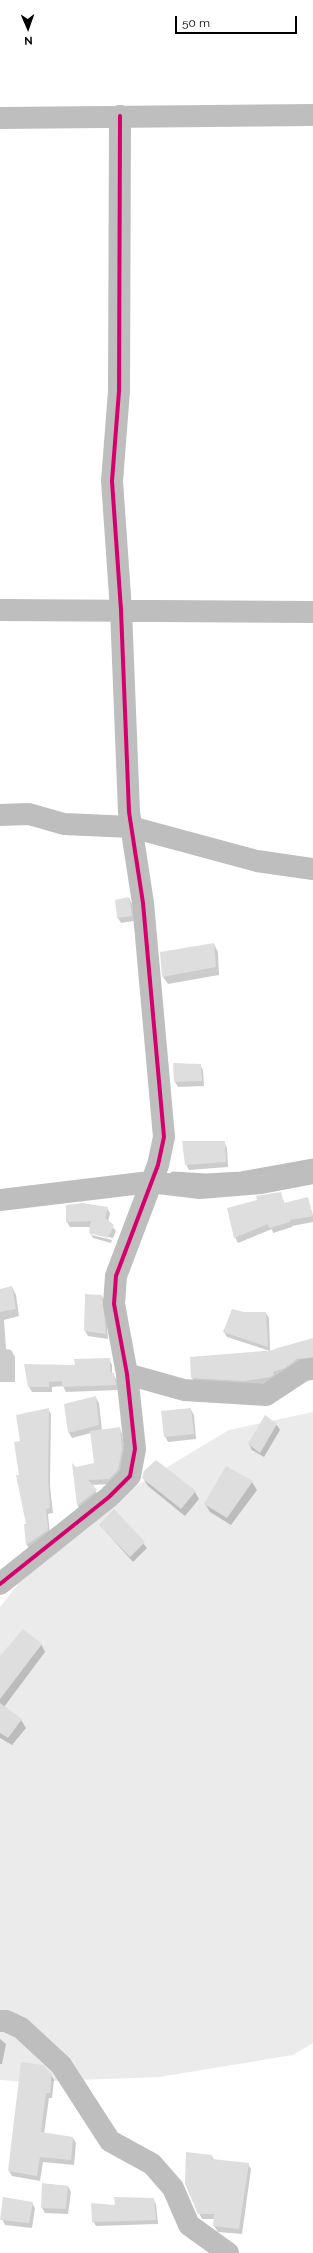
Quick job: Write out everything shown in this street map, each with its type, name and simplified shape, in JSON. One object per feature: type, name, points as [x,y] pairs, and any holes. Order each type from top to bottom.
[{"type":"street","points":[[0,118],[313,115]]},
{"type":"street","points":[[0,1584],[109,1497],[130,1476],[135,1449],[127,1374],[114,1304],[116,1276],[150,1182],[158,1166],[164,1137],[143,903],[131,827],[121,610],[112,481],[119,391],[120,116]]},
{"type":"street","points":[[0,610],[313,612]]},
{"type":"street","points":[[0,815],[29,814],[64,824],[131,827],[257,861],[313,869]]},
{"type":"street","points":[[0,1200],[150,1182],[200,1188],[261,1183],[313,1173]]},
{"type":"street","points":[[127,1374],[184,1390],[266,1394],[304,1370],[313,1370]]},
{"type":"street","points":[[0,2021],[6,2021],[21,2028],[60,2065],[110,2141],[152,2164],[173,2188],[189,2224],[228,2253]]},
{"type":"shaded area","points":[[313,1412],[313,2043],[293,2055],[159,2077],[25,2082],[0,2080],[0,1607],[59,1532],[229,1430]]},
{"type":"building","points":[[129,897],[132,916],[117,918],[115,900]]},
{"type":"building","points":[[214,943],[216,967],[162,977],[160,952]]},
{"type":"building","points":[[173,1063],[201,1064],[202,1081],[174,1082]]},
{"type":"building","points":[[182,1141],[225,1141],[226,1162],[185,1165]]},
{"type":"building","points":[[281,1192],[284,1203],[308,1197],[313,1216],[290,1220],[290,1222],[269,1228],[268,1224],[234,1238],[227,1208],[257,1200],[256,1196]]},
{"type":"building","points":[[82,1203],[108,1207],[105,1218],[114,1225],[108,1238],[89,1233],[91,1221],[66,1222],[66,1205]]},
{"type":"building","points":[[12,1286],[16,1309],[0,1312],[0,1289]]},
{"type":"building","points":[[85,1294],[102,1295],[106,1334],[84,1331]]},
{"type":"building","points":[[232,1309],[244,1312],[266,1312],[268,1347],[223,1332]]},
{"type":"building","points":[[313,1338],[313,1357],[297,1359],[285,1368],[273,1372],[274,1375],[270,1377],[244,1381],[191,1378],[190,1357],[276,1350],[274,1349]]},
{"type":"building","points":[[110,1358],[110,1372],[114,1373],[116,1385],[62,1387],[62,1381],[49,1382],[49,1387],[28,1387],[24,1364],[75,1365],[74,1359]]},
{"type":"building","points":[[96,1396],[99,1425],[68,1433],[64,1404]]},
{"type":"building","points":[[49,1408],[48,1480],[50,1508],[46,1509],[48,1530],[26,1545],[24,1524],[26,1524],[16,1475],[19,1475],[14,1442],[20,1441],[16,1415]]},
{"type":"building","points":[[191,1408],[194,1434],[164,1437],[161,1411]]},
{"type":"building","points":[[265,1415],[277,1424],[260,1453],[248,1444]]},
{"type":"building","points":[[120,1427],[122,1449],[118,1470],[109,1479],[88,1480],[97,1490],[77,1506],[72,1463],[76,1467],[94,1463],[90,1431]]},
{"type":"building","points":[[156,1460],[196,1491],[181,1509],[142,1478],[144,1471]]},
{"type":"building","points":[[226,1466],[253,1481],[227,1518],[204,1504]]},
{"type":"building","points":[[114,1509],[145,1542],[130,1557],[99,1525]]},
{"type":"building","points":[[23,1629],[42,1644],[0,1699],[0,1656]]},
{"type":"building","points":[[0,1703],[22,1719],[8,1738],[0,1733]]},
{"type":"building","points":[[21,2062],[43,2065],[52,2074],[50,2093],[46,2093],[41,2132],[73,2137],[71,2160],[40,2157],[37,2176],[8,2171]]},
{"type":"building","points":[[186,2152],[212,2155],[212,2159],[249,2163],[239,2229],[213,2226],[214,2214],[198,2214],[185,2184]]},
{"type":"building","points":[[42,2183],[68,2186],[66,2209],[41,2208]]},
{"type":"building","points":[[3,2197],[33,2202],[29,2223],[0,2220]]},
{"type":"building","points":[[114,2197],[154,2198],[156,2220],[92,2222],[91,2203],[115,2205]]},
{"type":"waterway","points":[[173,1174],[206,1176],[241,1174],[313,1161]]},
{"type":"cycle path","points":[[0,1584],[109,1497],[130,1476],[135,1449],[127,1374],[114,1304],[116,1276],[158,1165],[164,1137],[143,903],[129,812],[121,610],[112,481],[119,391],[120,116]]}]
